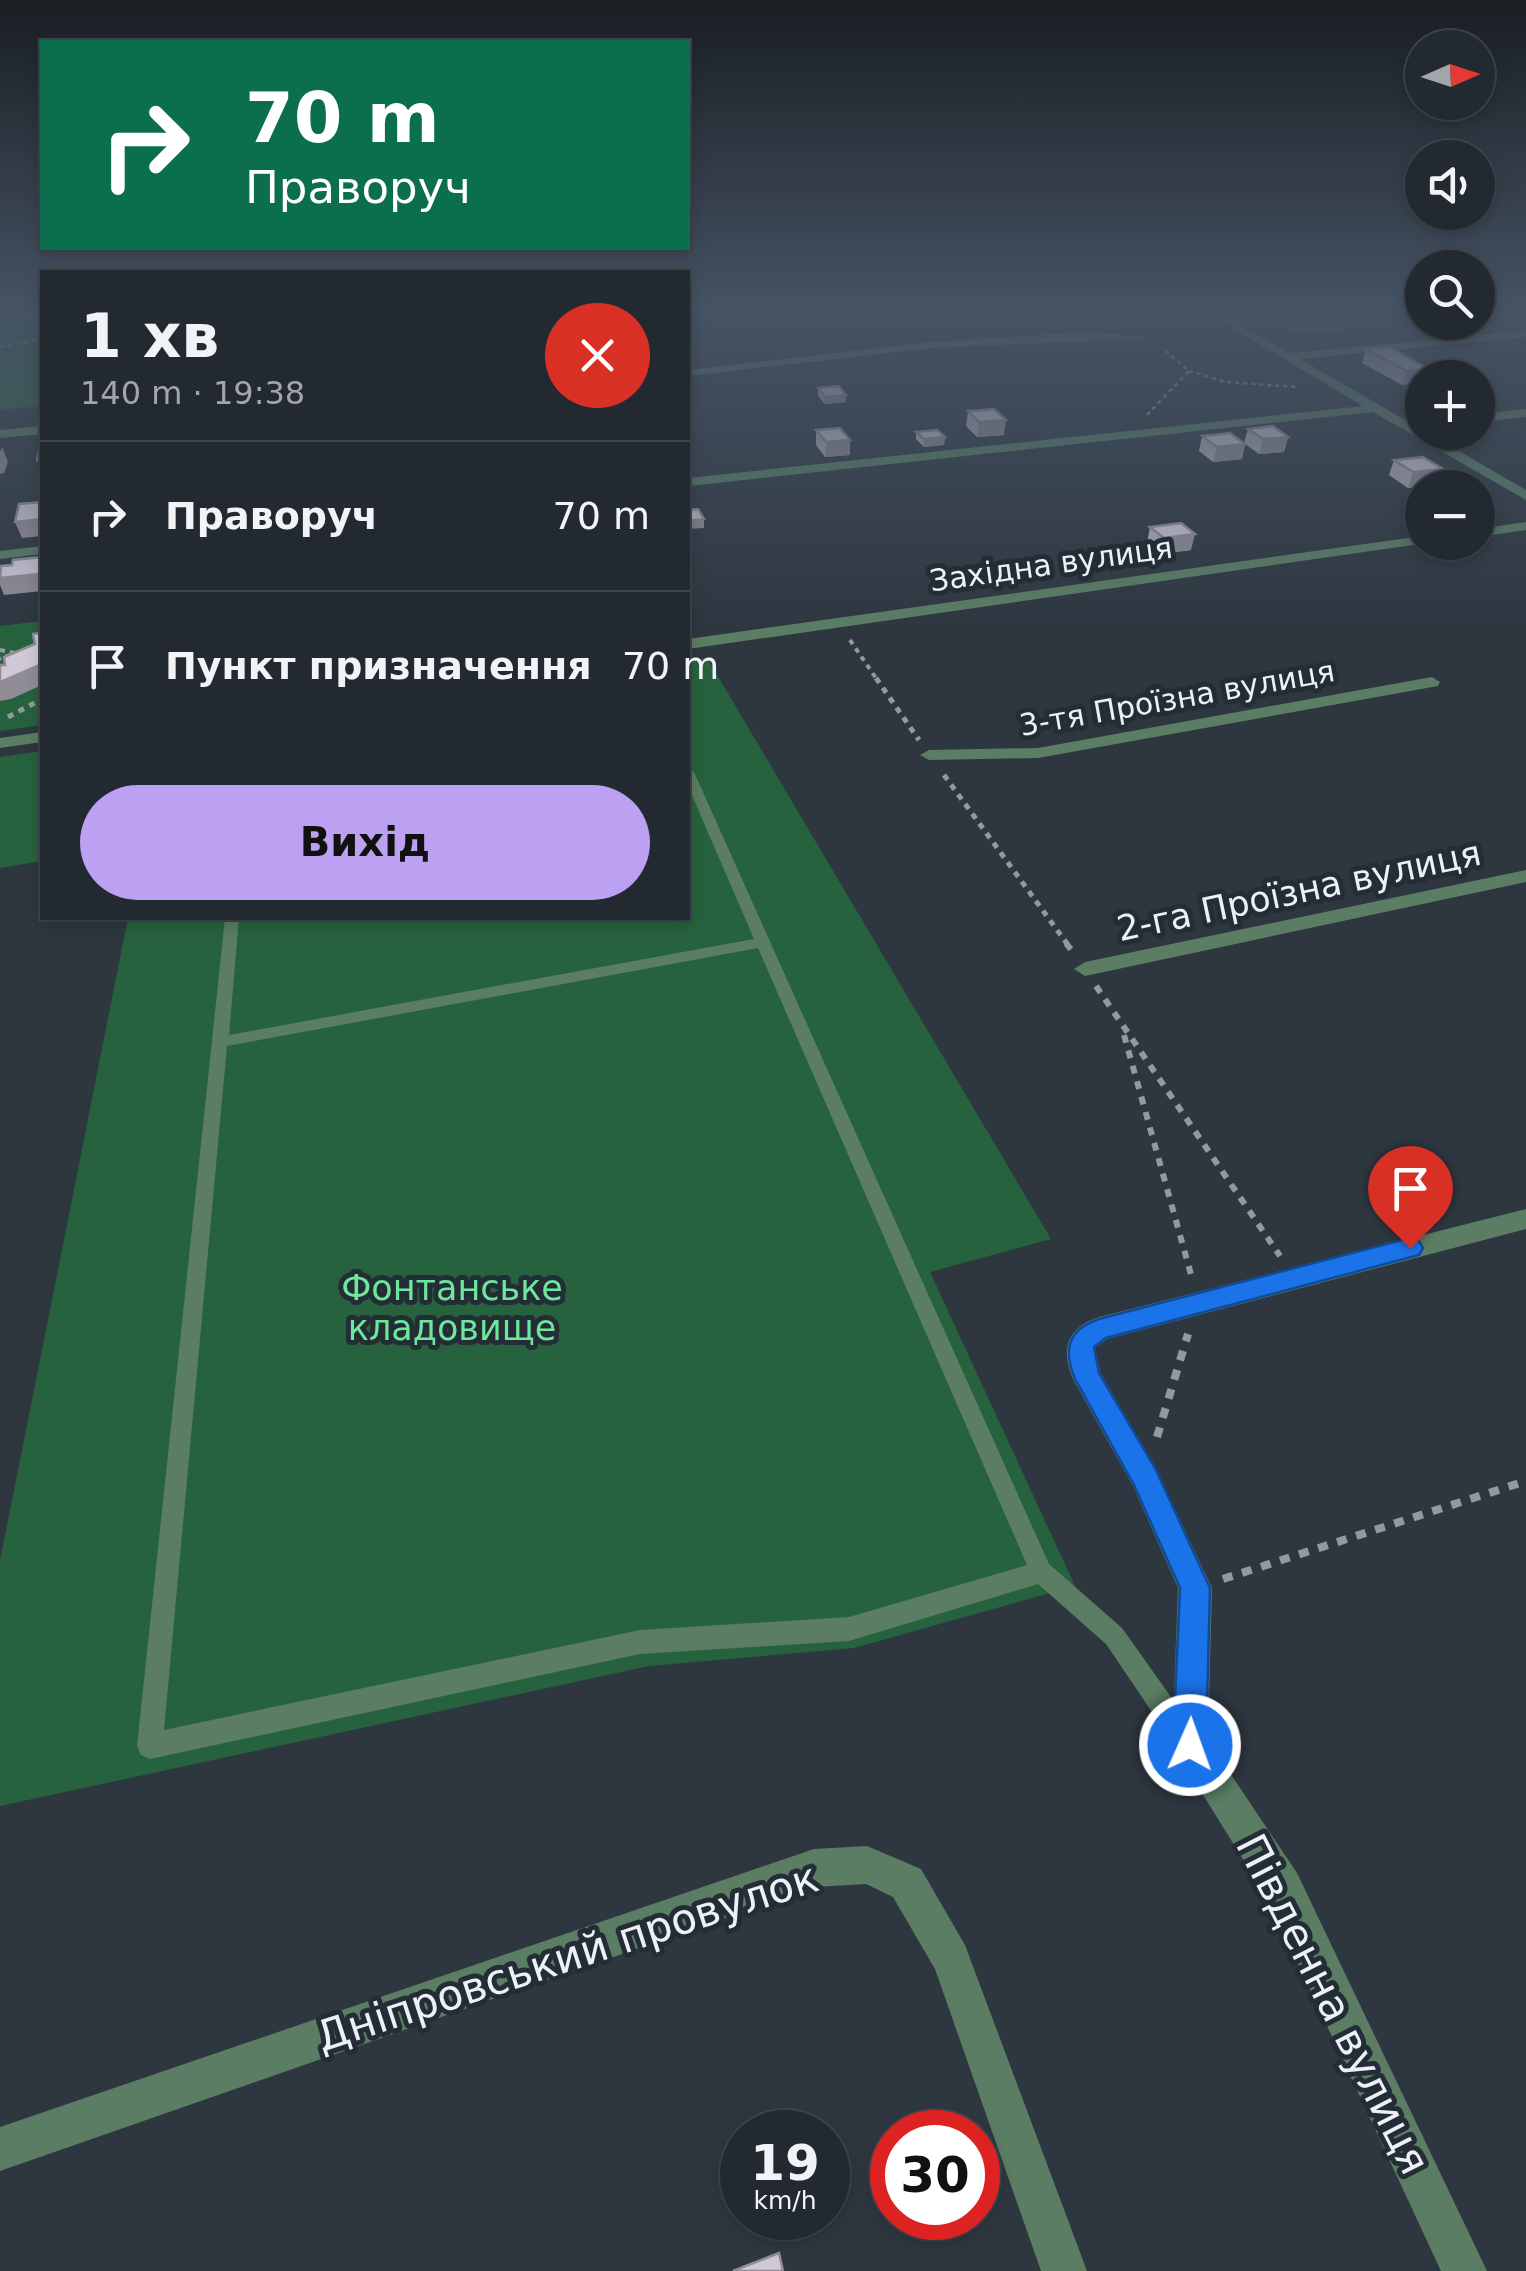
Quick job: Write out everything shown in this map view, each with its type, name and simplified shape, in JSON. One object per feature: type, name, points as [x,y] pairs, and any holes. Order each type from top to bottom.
[{"type":"street","points":[[690,482],[1288,417]]},
{"type":"street","points":[[0,434],[40,430]]},
{"type":"street","points":[[1448,450],[1526,496]]},
{"type":"street","points":[[1495,531],[1526,526]]},
{"type":"street","name":"Західна вулиця","points":[[690,644],[1405,542]]},
{"type":"street","points":[[0,555],[40,550]]},
{"type":"street","name":"3-тя Проїзна вулиця","points":[[930,755],[1038,753],[1432,682]]},
{"type":"street","points":[[0,743],[40,737]]},
{"type":"street","name":"2-га Проїзна вулиця","points":[[1085,969],[1526,876]]},
{"type":"street","points":[[1190,1745],[1195,1588],[1144,1477],[1088,1379],[1080,1361],[1081,1342],[1099,1330],[1526,1218]]},
{"type":"street","name":"Південна вулиця","points":[[1190,1745],[1283,1887],[1464,2271]]},
{"type":"street","name":"Дніпровський провулок","points":[[0,2149],[814,1868],[867,1865],[907,1883],[951,1959],[1064,2271]]},
{"type":"lane","points":[[690,777],[1040,1572],[1114,1636],[1190,1745]]},
{"type":"lane","points":[[232,920],[150,1746],[640,1642],[849,1629],[1040,1572]]},
{"type":"lane","points":[[221,1042],[762,942]]},
{"type":"path","points":[[1140,432],[1149,417]]},
{"type":"path","points":[[837,622],[1085,969],[1122,1029],[1295,1278]]},
{"type":"path","points":[[0,650],[15,653]]},
{"type":"path","points":[[0,659],[28,651]]},
{"type":"path","points":[[8,717],[40,700]]},
{"type":"path","points":[[1122,1029],[1186,1245],[1197,1306],[1144,1477]]},
{"type":"path","points":[[1195,1588],[1526,1480]]},
{"type":"green space","points":[[40,621],[40,725],[0,731],[0,626]]},
{"type":"green space","name":"Фонтанське кладовище","points":[[707,658],[1051,1239],[930,1272],[1075,1586],[854,1648],[649,1666],[0,1806],[0,1561],[128,920],[690,920],[690,661]]},
{"type":"green space","points":[[40,751],[40,861],[0,868],[0,757]]},
{"type":"building","points":[[974,417],[1006,420],[979,422]]},
{"type":"building","points":[[1273,426],[1288,437],[1263,439],[1248,429]]},
{"type":"building","points":[[840,428],[850,440],[826,442],[816,430]]},
{"type":"building","points":[[937,430],[945,437],[924,439],[916,432]]},
{"type":"building","points":[[1230,433],[1245,444],[1217,447],[1202,436]]},
{"type":"building","points":[[1423,457],[1443,469],[1410,470],[1394,460]]},
{"type":"building","points":[[40,502],[40,519],[15,522],[19,504]]},
{"type":"building","points":[[698,509],[704,519],[690,521],[690,510]]},
{"type":"building","points":[[1181,523],[1195,534],[1164,538],[1150,527]]},
{"type":"building","points":[[40,557],[39,574],[0,578],[1,566],[12,565],[13,560]]},
{"type":"building","points":[[40,633],[40,665],[0,682],[4,657],[35,644],[33,634]]},
{"type":"building","points":[[779,2253],[783,2271],[733,2271]]},
{"type":"route","points":[[1190,1745],[1195,1588],[1144,1477],[1088,1379],[1080,1361],[1081,1342],[1099,1330],[1410,1248]]}]
